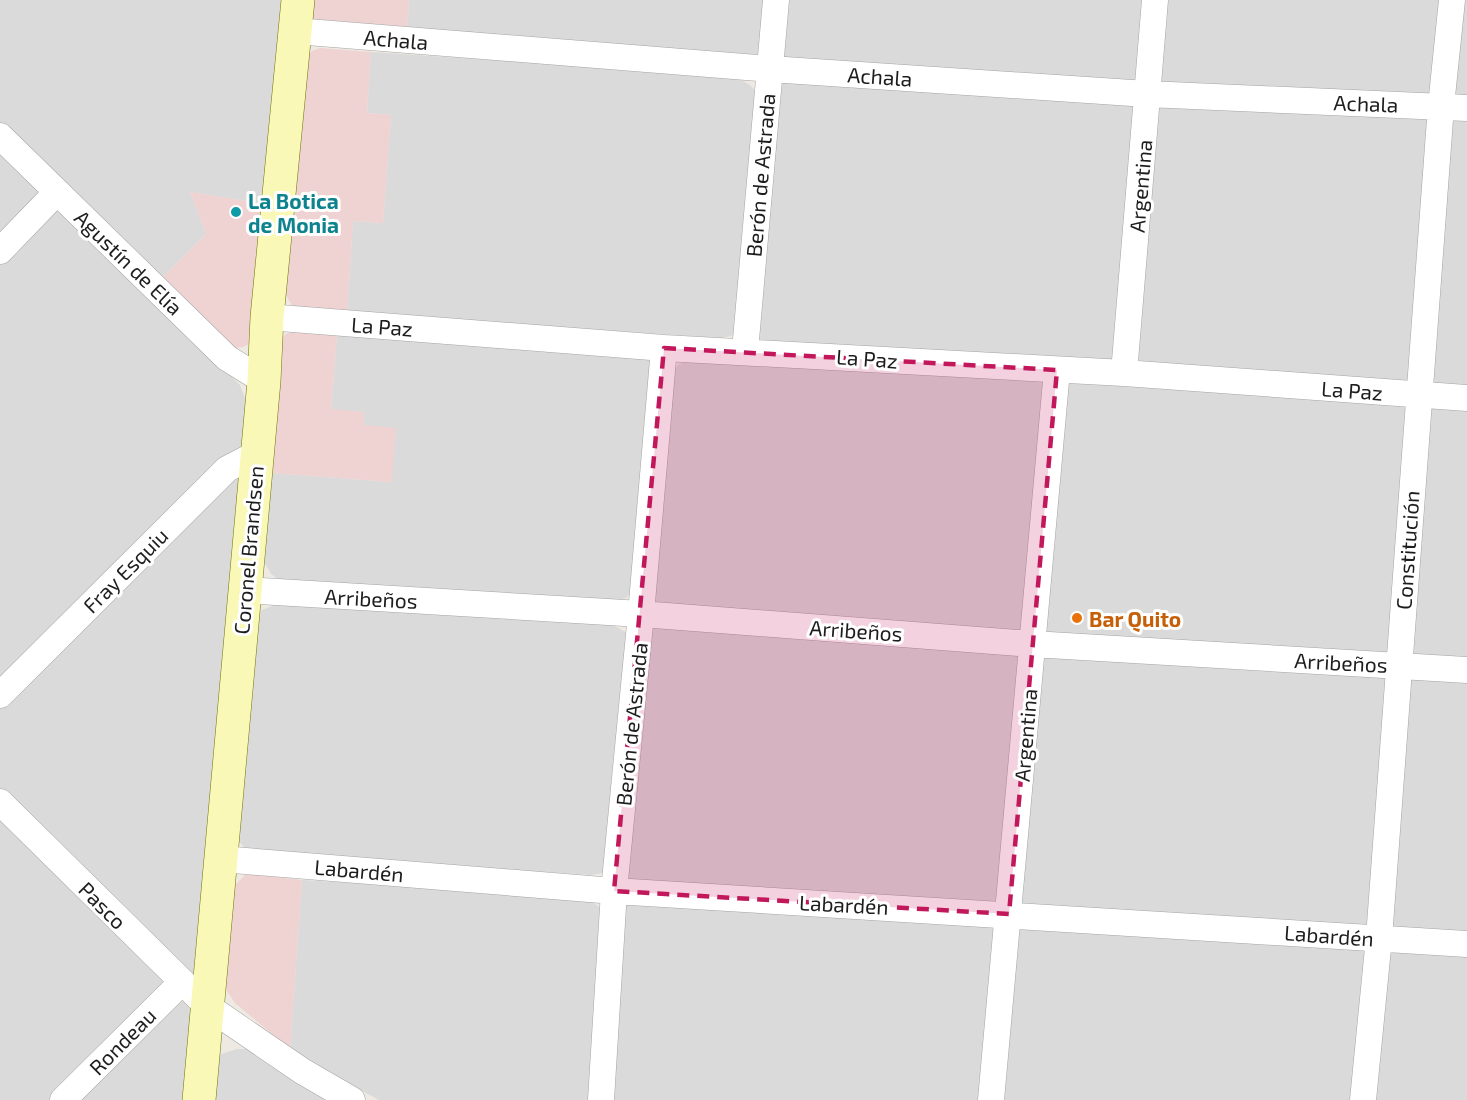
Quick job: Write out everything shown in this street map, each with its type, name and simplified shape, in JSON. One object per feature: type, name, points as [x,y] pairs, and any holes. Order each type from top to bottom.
[{"type":"street","name":"Berón de Astrada","points":[[745,351],[776,0]]},
{"type":"street","name":"Argentina","points":[[1124,373],[1155,0]]},
{"type":"street","name":"Constitución","points":[[1363,1100],[1379,938],[1398,665],[1452,0]]},
{"type":"street","name":"Achala","points":[[296,16],[770,69],[1148,94],[1467,108]]},
{"type":"street","name":"Coronel Brandsen","points":[[199,1100],[264,381],[267,317],[296,16]]},
{"type":"street","name":"Agustín de Elía","points":[[0,136],[227,358],[264,381]]},
{"type":"street","points":[[0,251],[57,192]]},
{"type":"street","name":"La Paz","points":[[267,317],[664,348],[1124,373],[1467,398]]},
{"type":"street","name":"Berón de Astrada","points":[[601,1100],[614,891],[664,348]]},
{"type":"street","name":"Argentina","points":[[991,1100],[1057,370]]},
{"type":"street","name":"Fray Esquiu","points":[[0,695],[227,469],[256,454]]},
{"type":"street","name":"Arribeños","points":[[244,590],[641,614],[1032,644],[1467,670]]},
{"type":"street","name":"Pasco","points":[[0,802],[207,1006],[302,1071],[352,1100]]},
{"type":"street","name":"Labardén","points":[[221,859],[614,891],[1467,944]]},
{"type":"street","name":"Rondeau","points":[[63,1100],[182,982]]},
{"type":"highlighted area","points":[[664,348],[1057,370],[1009,914],[614,891]]},
{"type":"shaded area","points":[[0,0],[283,0],[266,204],[190,192],[206,234],[162,278],[0,125]]},
{"type":"shaded area","points":[[310,0],[409,0],[407,32],[317,22],[311,17]]},
{"type":"shaded area","points":[[409,0],[770,0],[765,47],[758,54],[748,56],[407,32]]},
{"type":"shaded area","points":[[788,0],[1467,0],[1467,1100],[608,1100],[674,370],[679,364],[686,362],[753,362]]},
{"type":"shaded area","points":[[320,48],[371,52],[367,113],[391,115],[383,223],[353,221],[347,313],[293,307],[284,292],[307,56]]},
{"type":"shaded area","points":[[371,52],[734,76],[750,85],[757,93],[739,330],[731,336],[721,338],[347,313],[353,221],[383,223],[391,115],[367,113]]},
{"type":"shaded area","points":[[0,148],[240,385],[247,404],[187,1100],[0,1100]]},
{"type":"shaded area","points":[[190,192],[266,204],[251,343],[243,347],[228,346],[162,278],[206,234]]},
{"type":"shaded area","points":[[292,332],[337,335],[331,409],[364,412],[364,425],[396,428],[392,482],[271,473],[281,339]]},
{"type":"shaded area","points":[[337,335],[648,358],[654,367],[635,590],[626,598],[611,603],[282,582],[271,574],[263,554],[271,473],[391,482],[364,425],[364,412],[331,410]]},
{"type":"shaded area","points":[[279,603],[608,622],[627,633],[611,865],[603,873],[591,875],[252,852],[244,847],[238,840],[253,624],[262,610]]},
{"type":"shaded area","points":[[246,874],[302,880],[290,1049],[235,1003],[226,990],[223,979],[235,885]]},
{"type":"shaded area","points":[[302,880],[581,895],[590,899],[599,907],[606,919],[594,1100],[379,1100],[290,1049]]},
{"type":"shaded area","points":[[237,1049],[247,1049],[332,1100],[214,1100],[217,1060],[221,1054]]},
{"type":"place","name":"La Botica de Monia","points":[[236,212]]},
{"type":"place","name":"Bar Quito","points":[[1077,618]]}]
